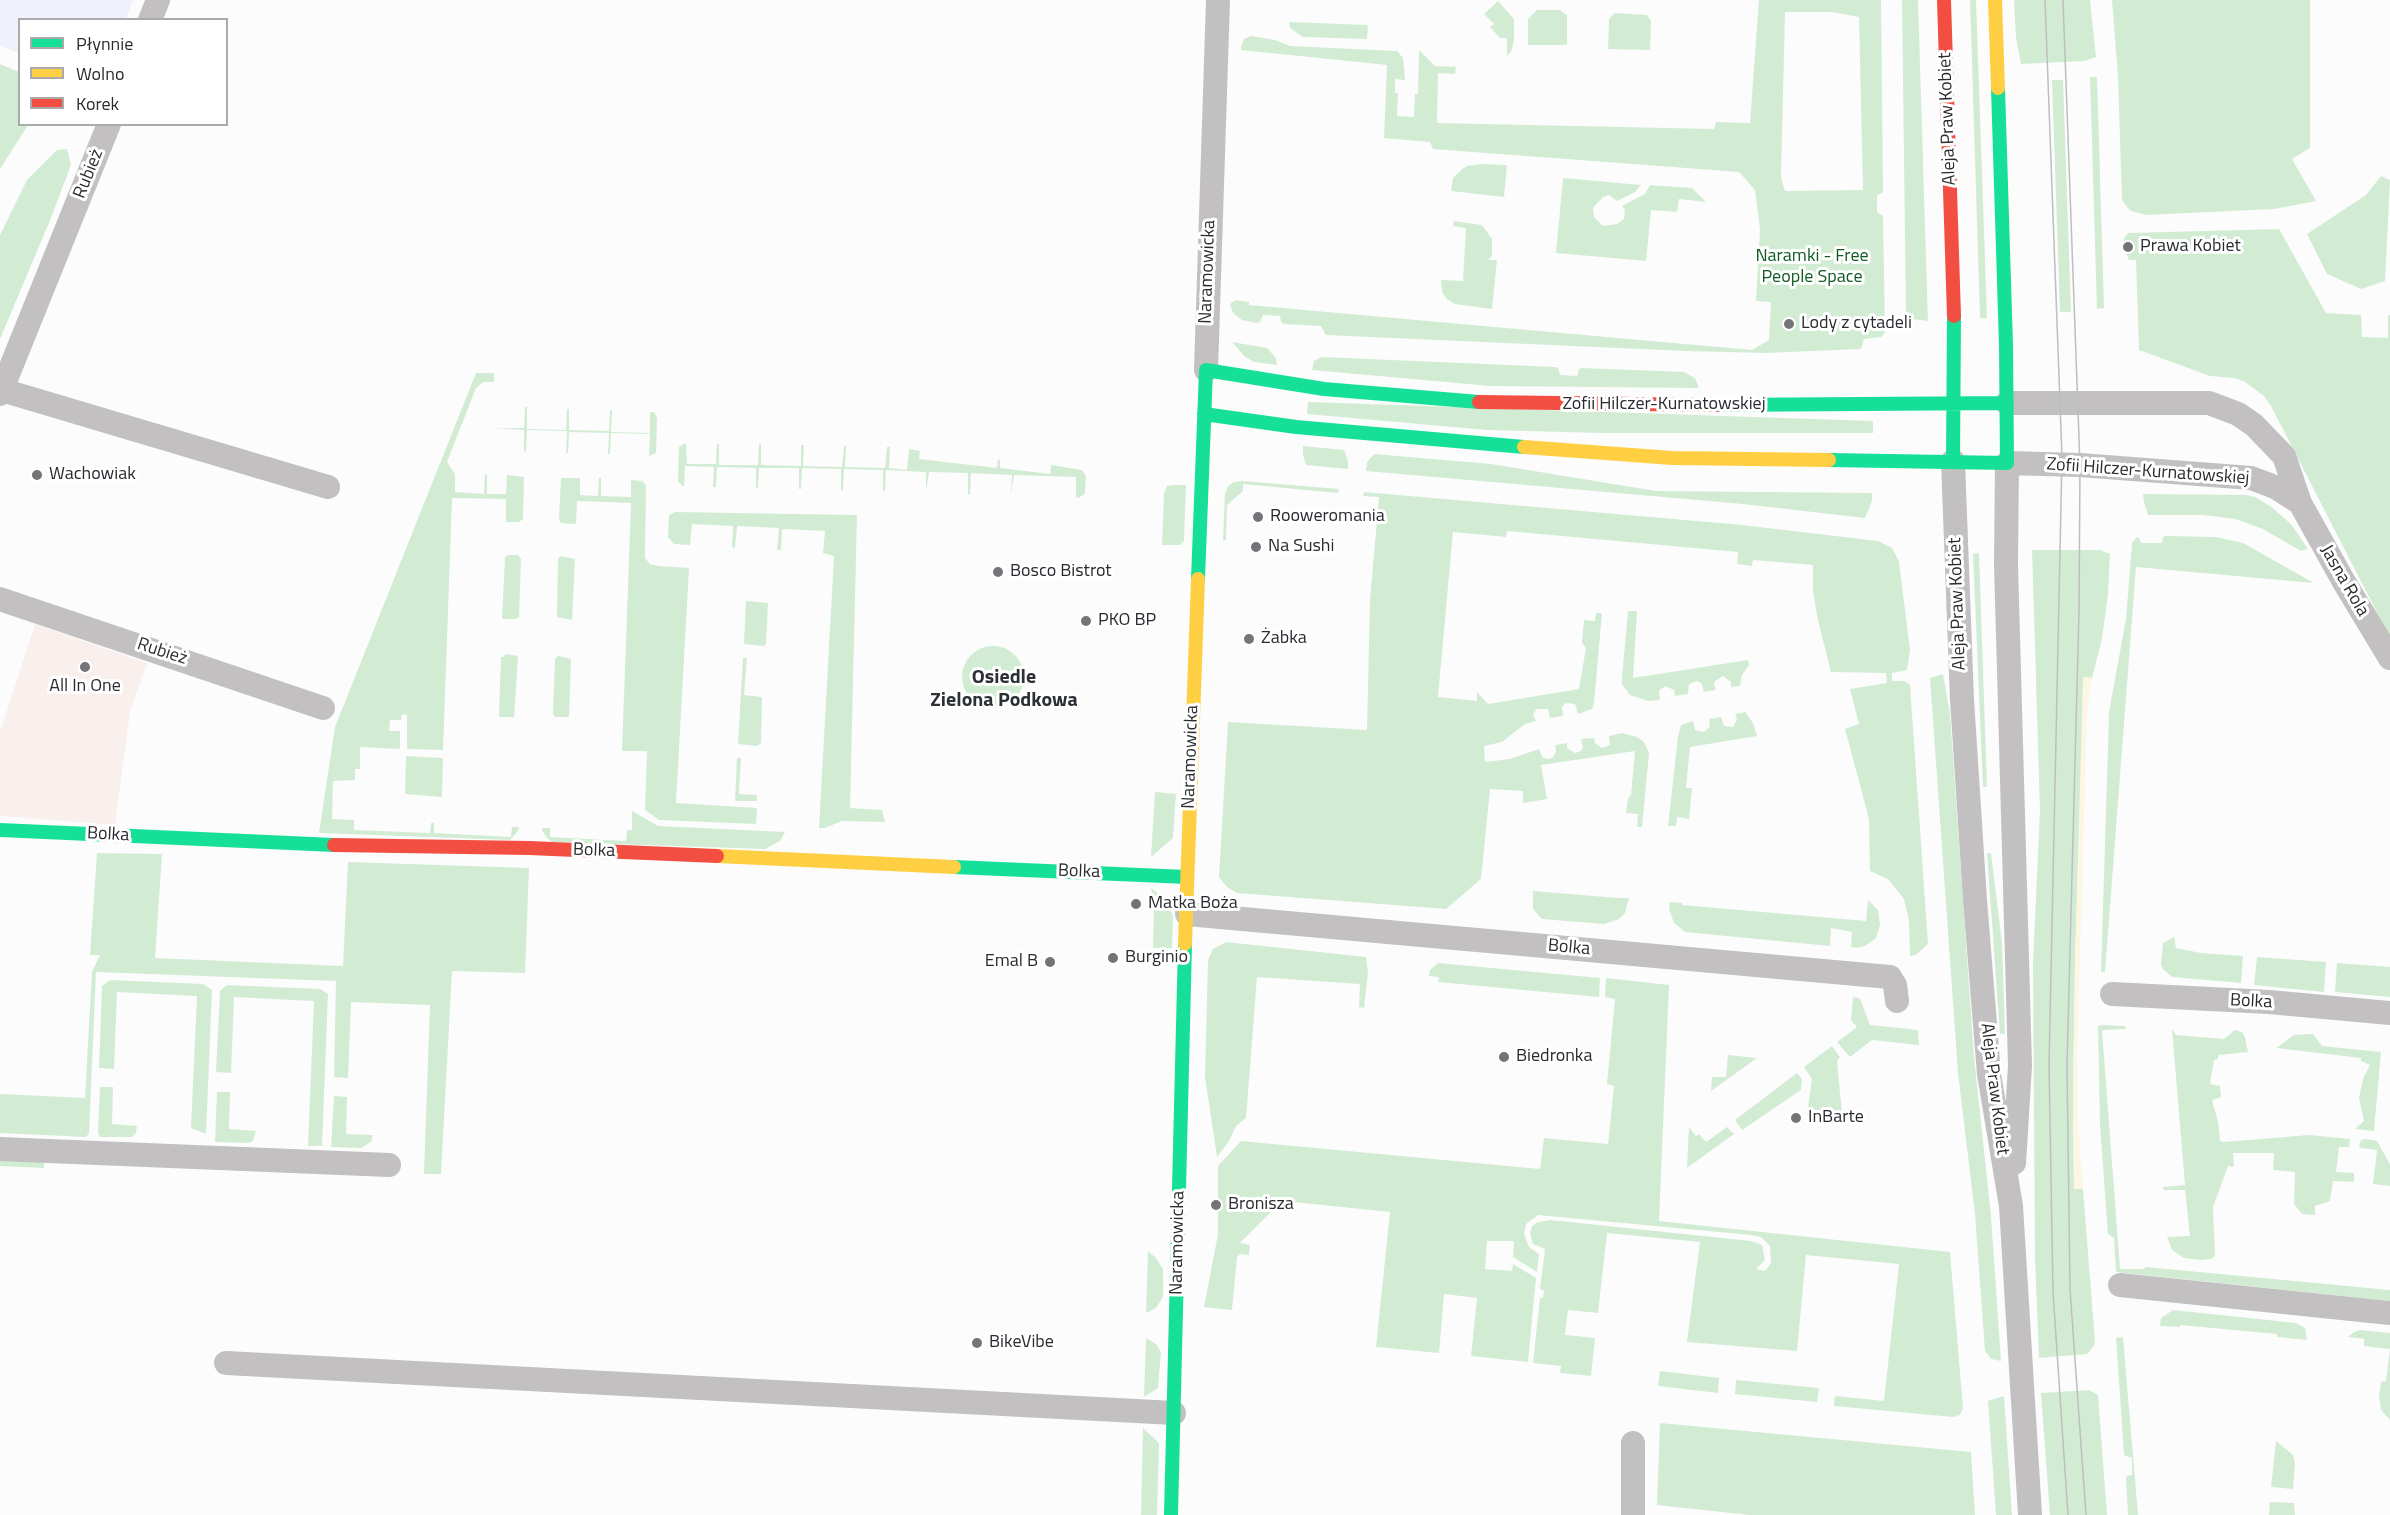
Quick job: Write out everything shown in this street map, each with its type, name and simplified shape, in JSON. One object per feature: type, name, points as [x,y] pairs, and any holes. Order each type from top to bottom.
[{"type":"street","points":[[151,18],[158,0]]},
{"type":"street","name":"Naramowicka","points":[[1171,1515],[1187,877],[1218,0]]},
{"type":"street","name":"Aleja Praw Kobiet","points":[[1944,0],[1954,295],[1953,461],[1962,700],[1989,1074],[2011,1206],[2030,1515]]},
{"type":"street","name":"Aleja Praw Kobiet","points":[[1995,0],[2007,403],[2006,564],[2020,1066],[2011,1206]]},
{"type":"street","name":"Rubież","points":[[108,126],[1,392],[328,487]]},
{"type":"street","name":"Zofii Hilczer-Kurnatowskiej","points":[[1206,370],[1324,389],[1501,404],[2209,403],[2238,414],[2254,425],[2284,456],[2300,503]]},
{"type":"street","name":"Zofii Hilczer-Kurnatowskiej","points":[[1204,414],[1296,427],[1420,439],[1672,458],[1953,461],[2080,465],[2251,478],[2275,487],[2300,503]]},
{"type":"street","name":"Jasna Rola","points":[[2300,503],[2344,582],[2390,657]]},
{"type":"street","name":"Rubież","points":[[0,599],[323,708]]},
{"type":"street","name":"Bolka","points":[[0,830],[308,845],[529,848],[760,857],[1187,877]]},
{"type":"street","name":"Bolka","points":[[1187,914],[1890,977],[1895,985],[1897,1001]]},
{"type":"street","name":"Bolka","points":[[2112,994],[2269,1002],[2390,1013]]},
{"type":"street","points":[[0,1149],[389,1165]]},
{"type":"street","points":[[2120,1285],[2390,1313]]},
{"type":"street","points":[[226,1363],[1174,1413]]},
{"type":"street","points":[[1633,1443],[1633,1515]]},
{"type":"shaded area","points":[[0,0],[133,0],[126,18],[18,18],[18,53],[0,46]]},
{"type":"shaded area","points":[[35,624],[147,663],[130,712],[115,825],[0,816],[0,732]]},
{"type":"green space","name":"Naramki - Free People Space","points":[[1759,0],[1881,0],[1883,190],[1877,195],[1877,212],[1883,216],[1885,333],[1881,337],[1864,339],[1861,349],[1766,353],[1685,351],[1326,335],[1321,326],[1284,324],[1280,316],[1263,315],[1260,322],[1256,323],[1242,320],[1233,313],[1230,304],[1235,300],[1249,302],[1249,305],[1752,350],[1769,340],[1771,302],[1756,301],[1760,229],[1755,190],[1739,172],[1433,149],[1430,142],[1384,138],[1387,65],[1241,50],[1244,39],[1251,36],[1275,40],[1290,46],[1397,51],[1403,58],[1405,80],[1395,79],[1395,93],[1398,93],[1397,116],[1414,117],[1415,94],[1418,94],[1419,50],[1435,66],[1456,67],[1455,74],[1438,73],[1437,123],[1714,129],[1716,122],[1750,123]],"holes":[[[1785,12],[1832,12],[1859,17],[1863,190],[1785,191],[1781,178]]]},
{"type":"green space","points":[[1902,0],[1918,0],[1928,321],[1912,319],[1906,315]]},
{"type":"green space","points":[[1970,0],[1976,0],[1987,318],[1980,318]]},
{"type":"green space","points":[[2014,0],[2090,0],[2096,57],[2084,61],[2021,64],[2016,38]]},
{"type":"green space","points":[[2112,0],[2310,0],[2310,148],[2292,159],[2316,201],[2274,209],[2146,215],[2131,211],[2122,200],[2118,77]]},
{"type":"green space","points":[[1498,1],[1514,19],[1514,40],[1511,52],[1507,56],[1507,38],[1500,38],[1490,27],[1494,24],[1484,14]]},
{"type":"green space","points":[[1537,10],[1560,10],[1567,15],[1567,45],[1528,45],[1528,19]]},
{"type":"green space","points":[[1614,13],[1647,15],[1651,21],[1650,50],[1608,49],[1609,19]]},
{"type":"green space","points":[[1289,22],[1368,25],[1367,39],[1303,37],[1290,28]]},
{"type":"green space","points":[[0,64],[18,72],[18,126],[27,126],[0,169]]},
{"type":"green space","points":[[2090,77],[2097,77],[2104,308],[2097,309]]},
{"type":"green space","points":[[2052,80],[2063,80],[2071,312],[2060,312]]},
{"type":"green space","points":[[67,149],[71,165],[0,339],[0,235],[27,180],[57,150]]},
{"type":"green space","points":[[1507,165],[1504,197],[1451,191],[1453,178],[1461,170],[1467,166]]},
{"type":"green space","points":[[2381,176],[2390,180],[2385,281],[2361,289],[2327,274],[2307,234],[2366,195]]},
{"type":"green space","points":[[1563,178],[1641,185],[1635,192],[1617,201],[1609,195],[1603,197],[1593,208],[1594,217],[1603,226],[1617,224],[1624,219],[1625,209],[1622,206],[1645,194],[1650,185],[1692,188],[1706,202],[1679,199],[1677,212],[1651,210],[1646,261],[1556,253]]},
{"type":"green space","points":[[1454,221],[1482,225],[1492,239],[1492,256],[1488,260],[1497,260],[1492,309],[1455,304],[1442,292],[1441,280],[1463,281],[1466,228],[1453,226]]},
{"type":"green space","points":[[2279,229],[2326,313],[2361,315],[2362,337],[2388,338],[2388,315],[2390,315],[2390,644],[2387,632],[2264,396],[2245,382],[2234,378],[2210,376],[2139,350],[2136,260],[2129,260],[2123,246],[2124,238],[2128,233]]},
{"type":"green space","points":[[1232,342],[1267,348],[1276,358],[1277,365],[1254,362],[1245,357]]},
{"type":"green space","points":[[1322,357],[1555,367],[1558,368],[1560,375],[1577,376],[1579,369],[1582,368],[1684,372],[1695,378],[1699,388],[1490,386],[1312,370],[1314,361]]},
{"type":"green space","points":[[476,373],[494,373],[494,382],[483,382],[476,388],[447,462],[455,474],[455,492],[484,494],[485,474],[487,475],[487,494],[506,494],[507,475],[524,477],[523,519],[519,522],[506,522],[506,499],[452,498],[443,750],[407,749],[407,715],[402,714],[401,720],[390,720],[389,731],[400,731],[400,749],[360,747],[360,769],[355,769],[355,780],[333,781],[332,819],[354,820],[354,830],[430,833],[431,823],[434,823],[434,833],[511,837],[512,827],[519,827],[518,831],[510,840],[319,833],[335,727]]},
{"type":"green space","points":[[1308,402],[1873,421],[1873,433],[1602,433],[1487,430],[1307,414]]},
{"type":"green space","points":[[525,407],[527,407],[527,429],[566,430],[567,409],[569,409],[569,430],[609,431],[610,410],[612,410],[611,432],[650,433],[650,412],[654,412],[657,418],[656,453],[649,456],[650,434],[611,433],[610,454],[608,454],[609,433],[569,432],[568,453],[566,453],[567,431],[527,430],[526,452],[524,451],[524,430],[495,428],[524,428]]},
{"type":"green space","points":[[686,444],[687,464],[716,464],[717,444],[719,444],[719,465],[758,465],[759,444],[761,444],[761,465],[801,466],[801,445],[804,445],[803,466],[842,467],[844,446],[846,446],[845,467],[885,468],[887,447],[890,447],[889,468],[907,470],[909,449],[920,451],[919,459],[997,468],[998,459],[1000,468],[1050,474],[1051,465],[1082,470],[1086,476],[1085,493],[1079,498],[1076,497],[1076,477],[1014,475],[1011,496],[1012,475],[971,473],[970,495],[968,494],[968,473],[929,472],[926,492],[926,472],[886,470],[885,491],[883,491],[883,470],[844,469],[843,490],[841,490],[841,469],[802,468],[801,489],[799,489],[799,468],[759,468],[758,488],[756,488],[756,468],[717,467],[716,487],[713,487],[714,467],[685,466],[684,487],[678,482],[679,447]]},
{"type":"green space","points":[[1303,446],[1344,450],[1348,469],[1306,465]]},
{"type":"green space","points":[[1374,454],[1491,464],[1656,491],[1872,493],[1872,501],[1865,518],[1743,504],[1366,471],[1367,462]]},
{"type":"green space","points":[[561,478],[580,478],[580,495],[598,496],[599,478],[601,478],[601,496],[631,497],[631,480],[642,481],[646,485],[645,558],[650,564],[658,566],[689,568],[676,803],[757,808],[756,824],[659,820],[645,810],[647,751],[622,751],[631,503],[577,501],[576,524],[561,523],[559,520]]},
{"type":"green space","points":[[1242,481],[1339,489],[1338,493],[1243,484],[1243,491],[1227,505],[1226,540],[1223,540],[1225,493],[1228,486]]},
{"type":"green space","points":[[1186,485],[1184,541],[1180,545],[1162,545],[1164,493],[1167,486]]},
{"type":"green space","points":[[1364,492],[1742,525],[1878,541],[1892,548],[1899,561],[1910,650],[1907,670],[1892,673],[1892,681],[1905,681],[1910,685],[1928,944],[1916,955],[1910,956],[1909,921],[1904,899],[1888,879],[1870,871],[1869,819],[1845,729],[1859,724],[1850,689],[1887,683],[1886,673],[1831,672],[1817,616],[1813,590],[1813,565],[1753,560],[1752,566],[1737,564],[1738,552],[1507,531],[1506,537],[1453,532],[1438,697],[1477,701],[1477,692],[1488,704],[1579,689],[1586,648],[1582,643],[1584,620],[1595,621],[1596,613],[1602,613],[1592,709],[1578,714],[1575,704],[1566,703],[1562,707],[1563,716],[1550,718],[1548,709],[1537,709],[1533,714],[1536,721],[1525,724],[1502,742],[1484,746],[1485,762],[1510,759],[1539,749],[1543,758],[1550,759],[1556,751],[1555,745],[1567,743],[1567,748],[1575,753],[1583,748],[1581,739],[1594,738],[1595,743],[1602,748],[1610,745],[1609,736],[1622,733],[1637,737],[1644,742],[1649,753],[1642,827],[1637,827],[1638,814],[1626,813],[1628,798],[1631,795],[1635,751],[1541,765],[1547,799],[1523,803],[1523,791],[1490,789],[1481,879],[1446,909],[1237,893],[1227,887],[1219,877],[1228,722],[1367,730],[1370,600],[1379,497],[1363,496]]},
{"type":"green space","points":[[2143,494],[2255,497],[2270,506],[2291,524],[2308,549],[2301,551],[2263,529],[2235,519],[2203,515],[2148,515]]},
{"type":"green space","points":[[675,512],[857,515],[850,808],[882,810],[885,822],[842,821],[819,828],[834,556],[823,553],[825,531],[782,529],[781,550],[777,550],[779,528],[737,526],[735,548],[732,547],[733,526],[692,524],[690,545],[674,544],[668,537],[669,515]]},
{"type":"green space","points":[[2137,537],[2141,543],[2162,543],[2163,537],[2216,537],[2243,543],[2314,583],[2136,567],[2105,972],[2101,972],[2109,712],[2126,619],[2132,543]]},
{"type":"green space","points":[[2032,550],[2100,550],[2110,554],[2102,639],[2092,678],[2084,677],[2075,964],[2074,1189],[2083,1189],[2095,1341],[2087,1354],[2039,1358],[2035,1259],[2033,963],[2040,810]]},
{"type":"green space","points":[[1979,553],[1987,787],[1983,787],[1973,554]]},
{"type":"green space","points":[[518,555],[521,559],[519,617],[516,619],[502,619],[505,557]]},
{"type":"green space","points":[[560,556],[575,559],[572,620],[557,617],[558,559]]},
{"type":"green space","points":[[746,601],[768,603],[766,644],[764,646],[744,644]]},
{"type":"green space","points":[[1628,611],[1637,611],[1633,678],[1748,660],[1749,665],[1742,675],[1740,686],[1731,687],[1731,682],[1723,676],[1715,681],[1716,690],[1704,692],[1702,684],[1697,681],[1689,684],[1688,694],[1675,696],[1674,690],[1665,686],[1659,691],[1660,700],[1648,701],[1630,695],[1622,684]]},
{"type":"green space","points":[[987,646],[999,646],[1015,655],[1022,665],[1024,677],[1022,689],[1015,699],[999,708],[987,708],[976,703],[967,694],[962,683],[962,671],[967,660],[976,651]]},
{"type":"green space","points":[[505,654],[518,656],[514,717],[499,717],[501,657]]},
{"type":"green space","points":[[558,656],[571,659],[569,717],[555,717],[553,714],[555,659]]},
{"type":"green space","points":[[743,658],[747,658],[744,695],[762,697],[761,743],[757,746],[738,744]]},
{"type":"green space","points":[[1943,674],[1950,714],[1974,1057],[1991,1216],[2001,1361],[1991,1359],[1985,1351],[1975,1214],[1958,1073],[1930,678]]},
{"type":"green space","points":[[1745,712],[1753,723],[1757,736],[1690,747],[1686,788],[1692,788],[1689,819],[1677,817],[1676,826],[1668,826],[1681,725],[1693,721],[1695,730],[1704,732],[1710,727],[1709,719],[1721,717],[1724,726],[1733,727],[1737,719],[1735,714]]},
{"type":"green space","points":[[406,756],[443,758],[442,797],[405,794]]},
{"type":"green space","points":[[737,758],[741,758],[739,794],[757,795],[757,801],[735,801]]},
{"type":"green space","points":[[1155,792],[1176,794],[1173,838],[1151,857]]},
{"type":"green space","points":[[632,811],[658,826],[785,832],[780,841],[765,849],[552,842],[542,830],[542,828],[550,828],[550,837],[626,841],[627,830],[632,830]]},
{"type":"green space","points":[[97,853],[162,854],[155,958],[343,966],[348,862],[529,868],[525,973],[452,971],[441,1174],[424,1174],[430,1005],[351,1002],[348,1078],[334,1077],[336,981],[96,972],[89,1133],[86,1137],[0,1133],[0,1094],[85,1098],[92,972],[100,955],[90,955]]},
{"type":"green space","points":[[1987,853],[1991,853],[2002,943],[2005,1034],[2000,1034]]},
{"type":"green space","points":[[1151,888],[1165,899],[1173,916],[1172,948],[1153,948],[1154,905]]},
{"type":"green space","points":[[1533,891],[1629,898],[1625,913],[1619,919],[1604,924],[1542,919],[1533,909]]},
{"type":"green space","points":[[1868,900],[1878,910],[1880,925],[1876,938],[1858,948],[1851,947],[1852,932],[1831,928],[1830,946],[1685,932],[1674,923],[1669,909],[1670,902],[1682,903],[1682,905],[1866,921]]},
{"type":"green space","points":[[2174,937],[2176,948],[2201,953],[2243,956],[2241,983],[2172,977],[2161,964],[2163,943]]},
{"type":"green space","points":[[1226,942],[1366,957],[1368,973],[1364,1008],[1359,1007],[1360,984],[1257,977],[1246,1118],[1236,1126],[1229,1141],[1217,1157],[1205,1077],[1208,960],[1213,949]]},
{"type":"green space","points":[[2257,957],[2326,962],[2324,992],[2254,985]]},
{"type":"green space","points":[[1438,963],[1600,978],[1599,997],[1438,982],[1439,977],[1429,976],[1430,970]]},
{"type":"green space","points":[[2337,963],[2390,967],[2390,997],[2335,992]]},
{"type":"green space","points":[[1606,978],[1669,985],[1659,1221],[1950,1252],[1963,1408],[1960,1415],[1953,1417],[1834,1406],[1835,1396],[1884,1401],[1899,1264],[1806,1255],[1797,1351],[1687,1342],[1700,1242],[1607,1233],[1598,1313],[1568,1310],[1565,1335],[1595,1338],[1591,1376],[1560,1373],[1561,1366],[1533,1363],[1540,1298],[1543,1298],[1544,1291],[1540,1289],[1545,1249],[1533,1244],[1530,1233],[1532,1226],[1538,1222],[1550,1220],[1751,1241],[1762,1245],[1765,1260],[1756,1269],[1765,1271],[1771,1263],[1770,1246],[1761,1237],[1751,1235],[1538,1215],[1526,1224],[1524,1234],[1529,1247],[1539,1254],[1537,1272],[1513,1257],[1514,1241],[1487,1241],[1485,1269],[1512,1271],[1513,1264],[1536,1278],[1528,1362],[1471,1356],[1477,1298],[1444,1294],[1439,1353],[1376,1347],[1390,1212],[1274,1200],[1276,1207],[1240,1243],[1250,1245],[1249,1255],[1240,1254],[1237,1257],[1232,1310],[1204,1307],[1218,1234],[1218,1166],[1241,1141],[1540,1169],[1544,1138],[1608,1144],[1614,1086],[1607,1084],[1615,999],[1605,997]]},
{"type":"green space","points":[[110,980],[203,984],[212,990],[206,1134],[191,1128],[197,996],[117,992],[114,1069],[99,1068],[102,986]]},
{"type":"green space","points":[[227,985],[320,989],[328,994],[322,1146],[308,1146],[314,1001],[234,997],[231,1073],[216,1072],[220,991]]},
{"type":"green space","points":[[1853,997],[1861,1001],[1870,1025],[1918,1030],[1919,1045],[1872,1040],[1850,1057],[1837,1042],[1857,1027],[1851,1020]]},
{"type":"green space","points":[[2098,1026],[2125,1026],[2126,1029],[2102,1030],[2120,1269],[2146,1267],[2390,1290],[2390,1301],[2116,1272],[2114,1238],[2108,1234],[2100,1125]]},
{"type":"green space","points":[[2172,1029],[2176,1035],[2224,1039],[2235,1030],[2242,1032],[2245,1037],[2248,1052],[2218,1055],[2218,1059],[2214,1060],[2210,1084],[2220,1086],[2221,1097],[2212,1100],[2218,1121],[2220,1141],[2309,1135],[2350,1139],[2349,1147],[2339,1147],[2336,1172],[2354,1173],[2354,1182],[2333,1181],[2330,1201],[2315,1206],[2315,1215],[2302,1214],[2294,1204],[2295,1172],[2273,1170],[2274,1153],[2233,1153],[2234,1167],[2228,1166],[2213,1207],[2215,1256],[2201,1260],[2184,1258],[2172,1250],[2167,1237],[2190,1236],[2185,1190],[2164,1190],[2163,1187],[2185,1185]]},
{"type":"green space","points":[[2313,1034],[2322,1046],[2381,1052],[2374,1131],[2355,1129],[2364,1121],[2359,1098],[2363,1079],[2370,1065],[2361,1061],[2361,1058],[2276,1048],[2294,1035]]},
{"type":"green space","points":[[1832,1046],[1840,1057],[1837,1061],[1842,1114],[1807,1114],[1812,1079],[1804,1067]]},
{"type":"green space","points":[[1728,1055],[1757,1058],[1711,1091],[1712,1077],[1726,1077]]},
{"type":"green space","points":[[1797,1073],[1802,1079],[1801,1090],[1742,1130],[1735,1120]]},
{"type":"green space","points":[[100,1087],[113,1087],[112,1124],[137,1126],[136,1133],[132,1137],[100,1137],[98,1133]]},
{"type":"green space","points":[[217,1092],[230,1092],[229,1129],[256,1131],[253,1141],[249,1143],[215,1142]]},
{"type":"green space","points":[[334,1096],[347,1097],[346,1134],[373,1135],[371,1142],[361,1148],[331,1147]]},
{"type":"green space","points":[[1689,1127],[1696,1136],[1699,1134],[1706,1142],[1727,1127],[1734,1134],[1687,1168]]},
{"type":"green space","points":[[2361,1140],[2377,1141],[2390,1164],[2390,1186],[2373,1184],[2377,1150],[2359,1146]]},
{"type":"green space","points":[[0,1157],[44,1158],[44,1168],[0,1166]]},
{"type":"green space","points":[[1148,1251],[1163,1269],[1163,1297],[1156,1308],[1146,1313]]},
{"type":"green space","points":[[2173,1310],[2296,1323],[2305,1328],[2307,1340],[2277,1337],[2277,1334],[2180,1325],[2180,1327],[2160,1326],[2161,1318]]},
{"type":"green space","points":[[2360,1330],[2390,1333],[2390,1349],[2364,1346],[2364,1339],[2348,1337]]},
{"type":"green space","points":[[2123,1337],[2138,1515],[2128,1515],[2126,1479],[2127,1476],[2132,1475],[2132,1458],[2124,1455],[2116,1338]]},
{"type":"green space","points":[[1146,1338],[1156,1344],[1161,1352],[1158,1388],[1144,1397]]},
{"type":"green space","points":[[2390,1349],[2390,1420],[2381,1410],[2379,1396],[2381,1382],[2386,1381]]},
{"type":"green space","points":[[1660,1371],[1719,1378],[1718,1393],[1658,1386]]},
{"type":"green space","points":[[1736,1380],[1819,1388],[1817,1402],[1735,1394]]},
{"type":"green space","points":[[2089,1390],[2098,1395],[2107,1515],[2050,1515],[2041,1393]]},
{"type":"green space","points":[[2004,1396],[2012,1515],[1996,1515],[1988,1401]]},
{"type":"green space","points":[[1660,1423],[1971,1452],[1975,1515],[1750,1515],[1657,1505]]},
{"type":"green space","points":[[1143,1428],[1159,1443],[1157,1515],[1141,1515]]},
{"type":"green space","points":[[2276,1441],[2293,1455],[2295,1463],[2293,1489],[2271,1487]]},
{"type":"green space","points":[[2270,1502],[2294,1503],[2295,1515],[2269,1515]]},
{"type":"sand","points":[[2083,677],[2092,678],[2087,711],[2077,1061],[2078,1125],[2083,1189],[2074,1189],[2075,964]]},
{"type":"tram line","points":[[2045,0],[2062,457],[2049,1065],[2053,1292],[2068,1515]]},
{"type":"tram line","points":[[2063,0],[2080,465],[2079,611],[2067,1065],[2070,1289],[2086,1515]]},
{"type":"traffic: fast","points":[[1829,460],[2007,463],[2006,346],[1998,88]]},
{"type":"traffic: fast","points":[[1953,461],[1954,316]]},
{"type":"traffic: fast","points":[[1198,579],[1206,370],[1324,389],[1479,402]]},
{"type":"traffic: fast","points":[[1717,405],[2007,403]]},
{"type":"traffic: fast","points":[[1204,414],[1296,427],[1524,447]]},
{"type":"traffic: fast","points":[[0,830],[334,845]]},
{"type":"traffic: fast","points":[[954,867],[1187,877]]},
{"type":"traffic: fast","points":[[1171,1515],[1185,944]]},
{"type":"traffic: slow","points":[[1995,0],[1998,88]]},
{"type":"traffic: slow","points":[[1524,447],[1672,458],[1829,460]]},
{"type":"traffic: slow","points":[[1185,944],[1198,579]]},
{"type":"traffic: slow","points":[[717,856],[954,867]]},
{"type":"traffic: jam","points":[[1944,0],[1954,316]]},
{"type":"traffic: jam","points":[[1479,402],[1717,405]]},
{"type":"traffic: jam","points":[[334,845],[529,848],[717,856]]},
{"type":"place","name":"Prawa Kobiet","points":[[2128,247]]},
{"type":"place","name":"Lody z cytadeli","points":[[1789,324]]},
{"type":"place","name":"Wachowiak","points":[[37,475]]},
{"type":"place","name":"Rooweromania","points":[[1258,517]]},
{"type":"place","name":"Na Sushi","points":[[1256,547]]},
{"type":"place","name":"Bosco Bistrot","points":[[998,572]]},
{"type":"place","name":"PKO BP","points":[[1086,621]]},
{"type":"place","name":"Żabka","points":[[1249,639]]},
{"type":"place","name":"All In One","points":[[85,667]]},
{"type":"place","name":"Matka Boża","points":[[1136,904]]},
{"type":"place","name":"Burginio","points":[[1113,958]]},
{"type":"place","name":"Emal B","points":[[1050,962]]},
{"type":"place","name":"Biedronka","points":[[1504,1057]]},
{"type":"place","name":"InBarte","points":[[1796,1118]]},
{"type":"place","name":"Bronisza","points":[[1216,1205]]},
{"type":"place","name":"BikeVibe","points":[[977,1343]]},
{"type":"district","name":"Osiedle Zielona Podkowa","points":[[1004,690]]}]
